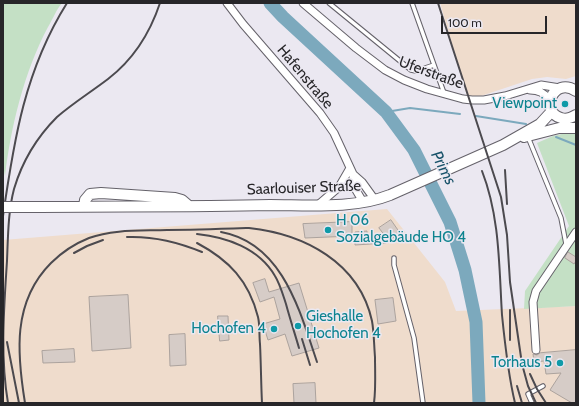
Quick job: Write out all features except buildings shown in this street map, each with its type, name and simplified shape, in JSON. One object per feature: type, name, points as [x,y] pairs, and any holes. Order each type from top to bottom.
[{"type":"main road","points":[[561,118],[552,112],[550,100],[553,94],[571,88]]},
{"type":"main road","name":"Saarlouiser Straße","points":[[503,145],[540,124],[552,112]]},
{"type":"main road","name":"Saarlouiser Straße","points":[[3,207],[343,204],[363,202],[390,195],[561,118],[567,119],[575,116]]},
{"type":"main road","name":"Saarlouiser Straße","points":[[515,140],[559,128],[576,128]]},
{"type":"street","name":"Hafenstraße","points":[[227,3],[243,24],[320,114],[334,134],[352,171],[375,200]]},
{"type":"street","name":"Uferstraße","points":[[303,3],[356,48],[385,70],[404,80],[444,94],[463,99],[484,100],[505,96],[541,85],[571,88]]},
{"type":"street","points":[[526,90],[536,90],[541,92],[550,100]]},
{"type":"street","name":"Hafenstraße","points":[[352,171],[353,185],[363,202]]},
{"type":"street","points":[[318,204],[339,187],[352,171]]},
{"type":"street","points":[[536,350],[533,302],[536,291],[576,232]]},
{"type":"lane","points":[[329,3],[412,70],[434,66]]},
{"type":"lane","points":[[412,3],[444,94]]},
{"type":"lane","points":[[527,136],[561,218],[566,247]]},
{"type":"lane","points":[[394,258],[394,266],[414,338],[423,403]]},
{"type":"lane","points":[[532,403],[528,394],[543,386]]},
{"type":"shaded area","points":[[440,3],[576,3],[576,76],[566,79],[547,77],[532,79],[481,96],[467,96]]},
{"type":"shaded area","points":[[387,209],[445,282],[456,311],[576,306],[576,403],[3,403],[3,240]]},
{"type":"green space","points":[[3,3],[62,3],[48,27],[25,81],[11,138],[5,176],[3,165]]},
{"type":"green space","points":[[571,132],[576,133],[576,306],[524,309],[525,291],[569,226],[537,143],[553,136]]},
{"type":"waterway","name":"Prims","points":[[270,3],[283,17],[386,112],[414,150],[450,222],[465,270],[476,322],[479,403]]},
{"type":"waterway","points":[[386,112],[410,108],[460,114]]},
{"type":"waterway","points":[[476,116],[526,124]]},
{"type":"waterway","points":[[556,137],[576,145]]},
{"type":"railway","points":[[3,216],[17,132],[23,106],[41,54],[67,3]]},
{"type":"railway","points":[[8,403],[3,350],[4,314],[9,216],[17,179],[31,150],[57,117],[108,79],[126,63],[146,35],[160,3]]},
{"type":"railway","points":[[438,3],[501,197],[507,235],[510,282],[522,364],[528,386],[536,403]]},
{"type":"railway","points":[[505,170],[507,204]]},
{"type":"railway","points":[[482,171],[488,188],[498,242],[504,337],[515,403]]},
{"type":"railway","points":[[25,403],[20,366],[20,329],[29,294],[38,278],[59,256],[83,240],[108,233],[249,228],[270,231],[309,245],[342,267],[355,282],[365,300],[372,321],[375,357],[374,403]]},
{"type":"railway","points":[[221,232],[242,239],[260,250],[274,265],[286,282],[296,302],[317,362]]},
{"type":"railway","points":[[197,234],[230,241],[251,251],[268,266],[280,286],[299,348]]},
{"type":"railway","points":[[127,237],[165,240],[202,252]]},
{"type":"railway","points":[[74,253],[103,240]]},
{"type":"railway","points":[[197,243],[228,264],[243,282],[254,304],[259,323],[262,403]]},
{"type":"railway","points":[[510,310],[510,340]]},
{"type":"railway","points":[[302,339],[310,365]]},
{"type":"railway","points":[[7,342],[19,403]]},
{"type":"railway","points":[[530,374],[546,403]]},
{"type":"railway","points":[[517,386],[522,403]]},
{"type":"place","name":"Viewpoint","points":[[565,104]]},
{"type":"place","name":"H 06 Sozialgebäude HO 4","points":[[328,230]]},
{"type":"place","name":"Gieshalle Hochofen 4","points":[[298,326]]},
{"type":"place","name":"Hochofen 4","points":[[274,329]]},
{"type":"place","name":"Torhaus 5","points":[[560,363]]}]
